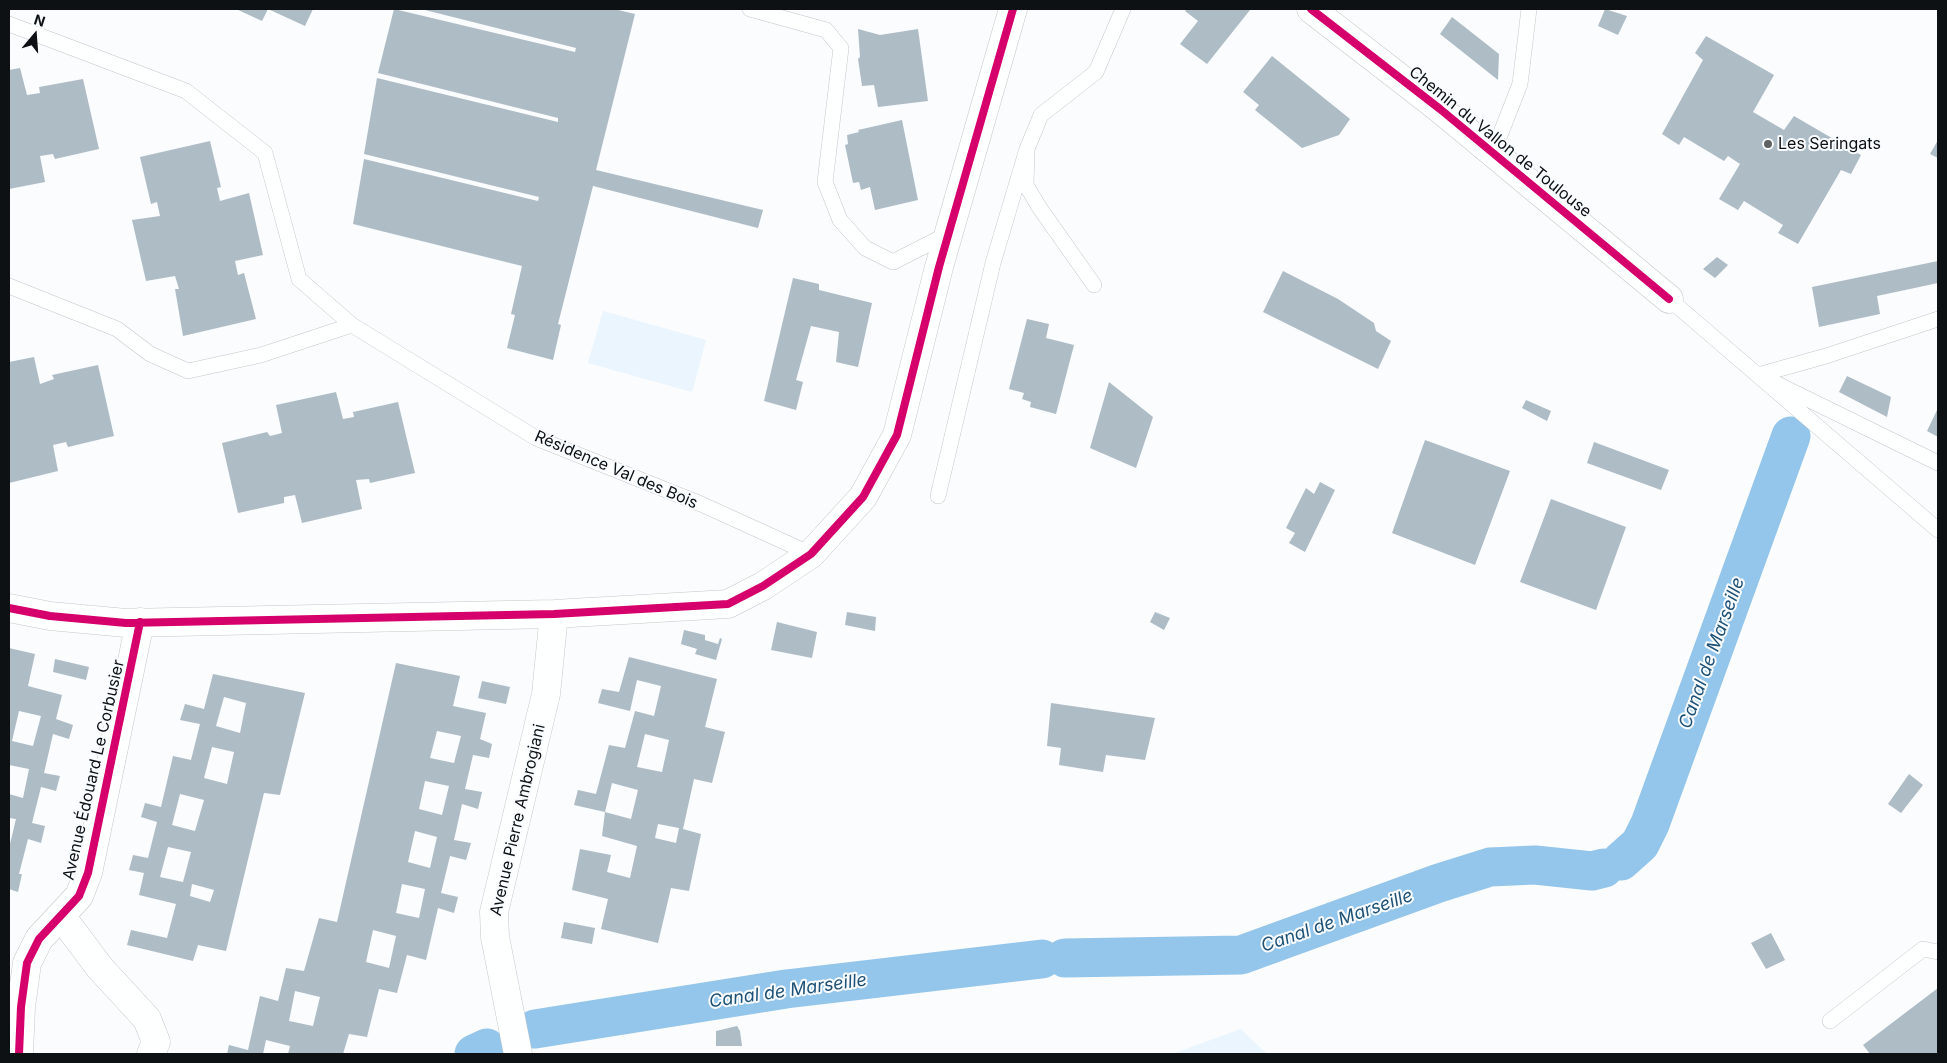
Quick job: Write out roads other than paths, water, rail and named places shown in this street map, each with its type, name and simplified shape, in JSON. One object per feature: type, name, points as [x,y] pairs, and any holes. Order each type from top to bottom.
[{"type":"street","points":[[9,608],[50,616],[140,622],[554,614],[728,604],[763,586],[811,554],[863,498],[897,435],[948,234],[1014,9]]},
{"type":"street","name":"Chemin du Vallon de Toulouse","points":[[1311,9],[1492,153],[1669,299]]},
{"type":"street","name":"Avenue Pierre Ambrogiani","points":[[518,1054],[496,937],[494,912],[546,694],[554,614]]},
{"type":"street","name":"Avenue Édouard Le Corbusier","points":[[19,1054],[21,1007],[27,963],[39,939],[79,896],[88,874],[140,622]]},
{"type":"street","points":[[61,916],[100,968],[147,1019],[156,1042],[151,1054]]},
{"type":"lane","points":[[750,9],[826,30],[841,48],[825,182],[840,220],[865,248],[893,262],[948,234]]},
{"type":"lane","points":[[938,496],[993,262],[1028,149],[1041,115],[1096,72],[1123,9]]},
{"type":"lane","points":[[1492,153],[1520,84],[1530,9]]},
{"type":"lane","name":"Résidence Val des Bois","points":[[9,24],[186,91],[265,154],[299,279],[352,325],[536,438],[701,504],[811,554]]},
{"type":"lane","points":[[1028,149],[1026,185],[1039,207],[1094,285]]},
{"type":"lane","points":[[9,286],[117,329],[150,354],[188,371],[261,355],[352,325]]},
{"type":"lane","points":[[1669,299],[1938,530]]},
{"type":"lane","points":[[1758,375],[1826,356],[1938,319]]},
{"type":"lane","points":[[1758,375],[1938,463]]},
{"type":"lane","points":[[1830,1021],[1923,949],[1938,952]]},
{"type":"waterway","name":"Canal de Marseille","points":[[1621,861],[1640,844],[1650,824],[1791,436]]},
{"type":"waterway","name":"Canal de Marseille","points":[[1065,958],[1241,955],[1439,883],[1490,867],[1535,865],[1592,871],[1604,868]]},
{"type":"waterway","name":"Canal de Marseille","points":[[535,1029],[786,989],[1042,959]]},
{"type":"waterway","name":"Canal de Marseille","points":[[474,1054],[487,1048]]},
{"type":"place","name":"Les Seringats","points":[[1768,144]]}]
